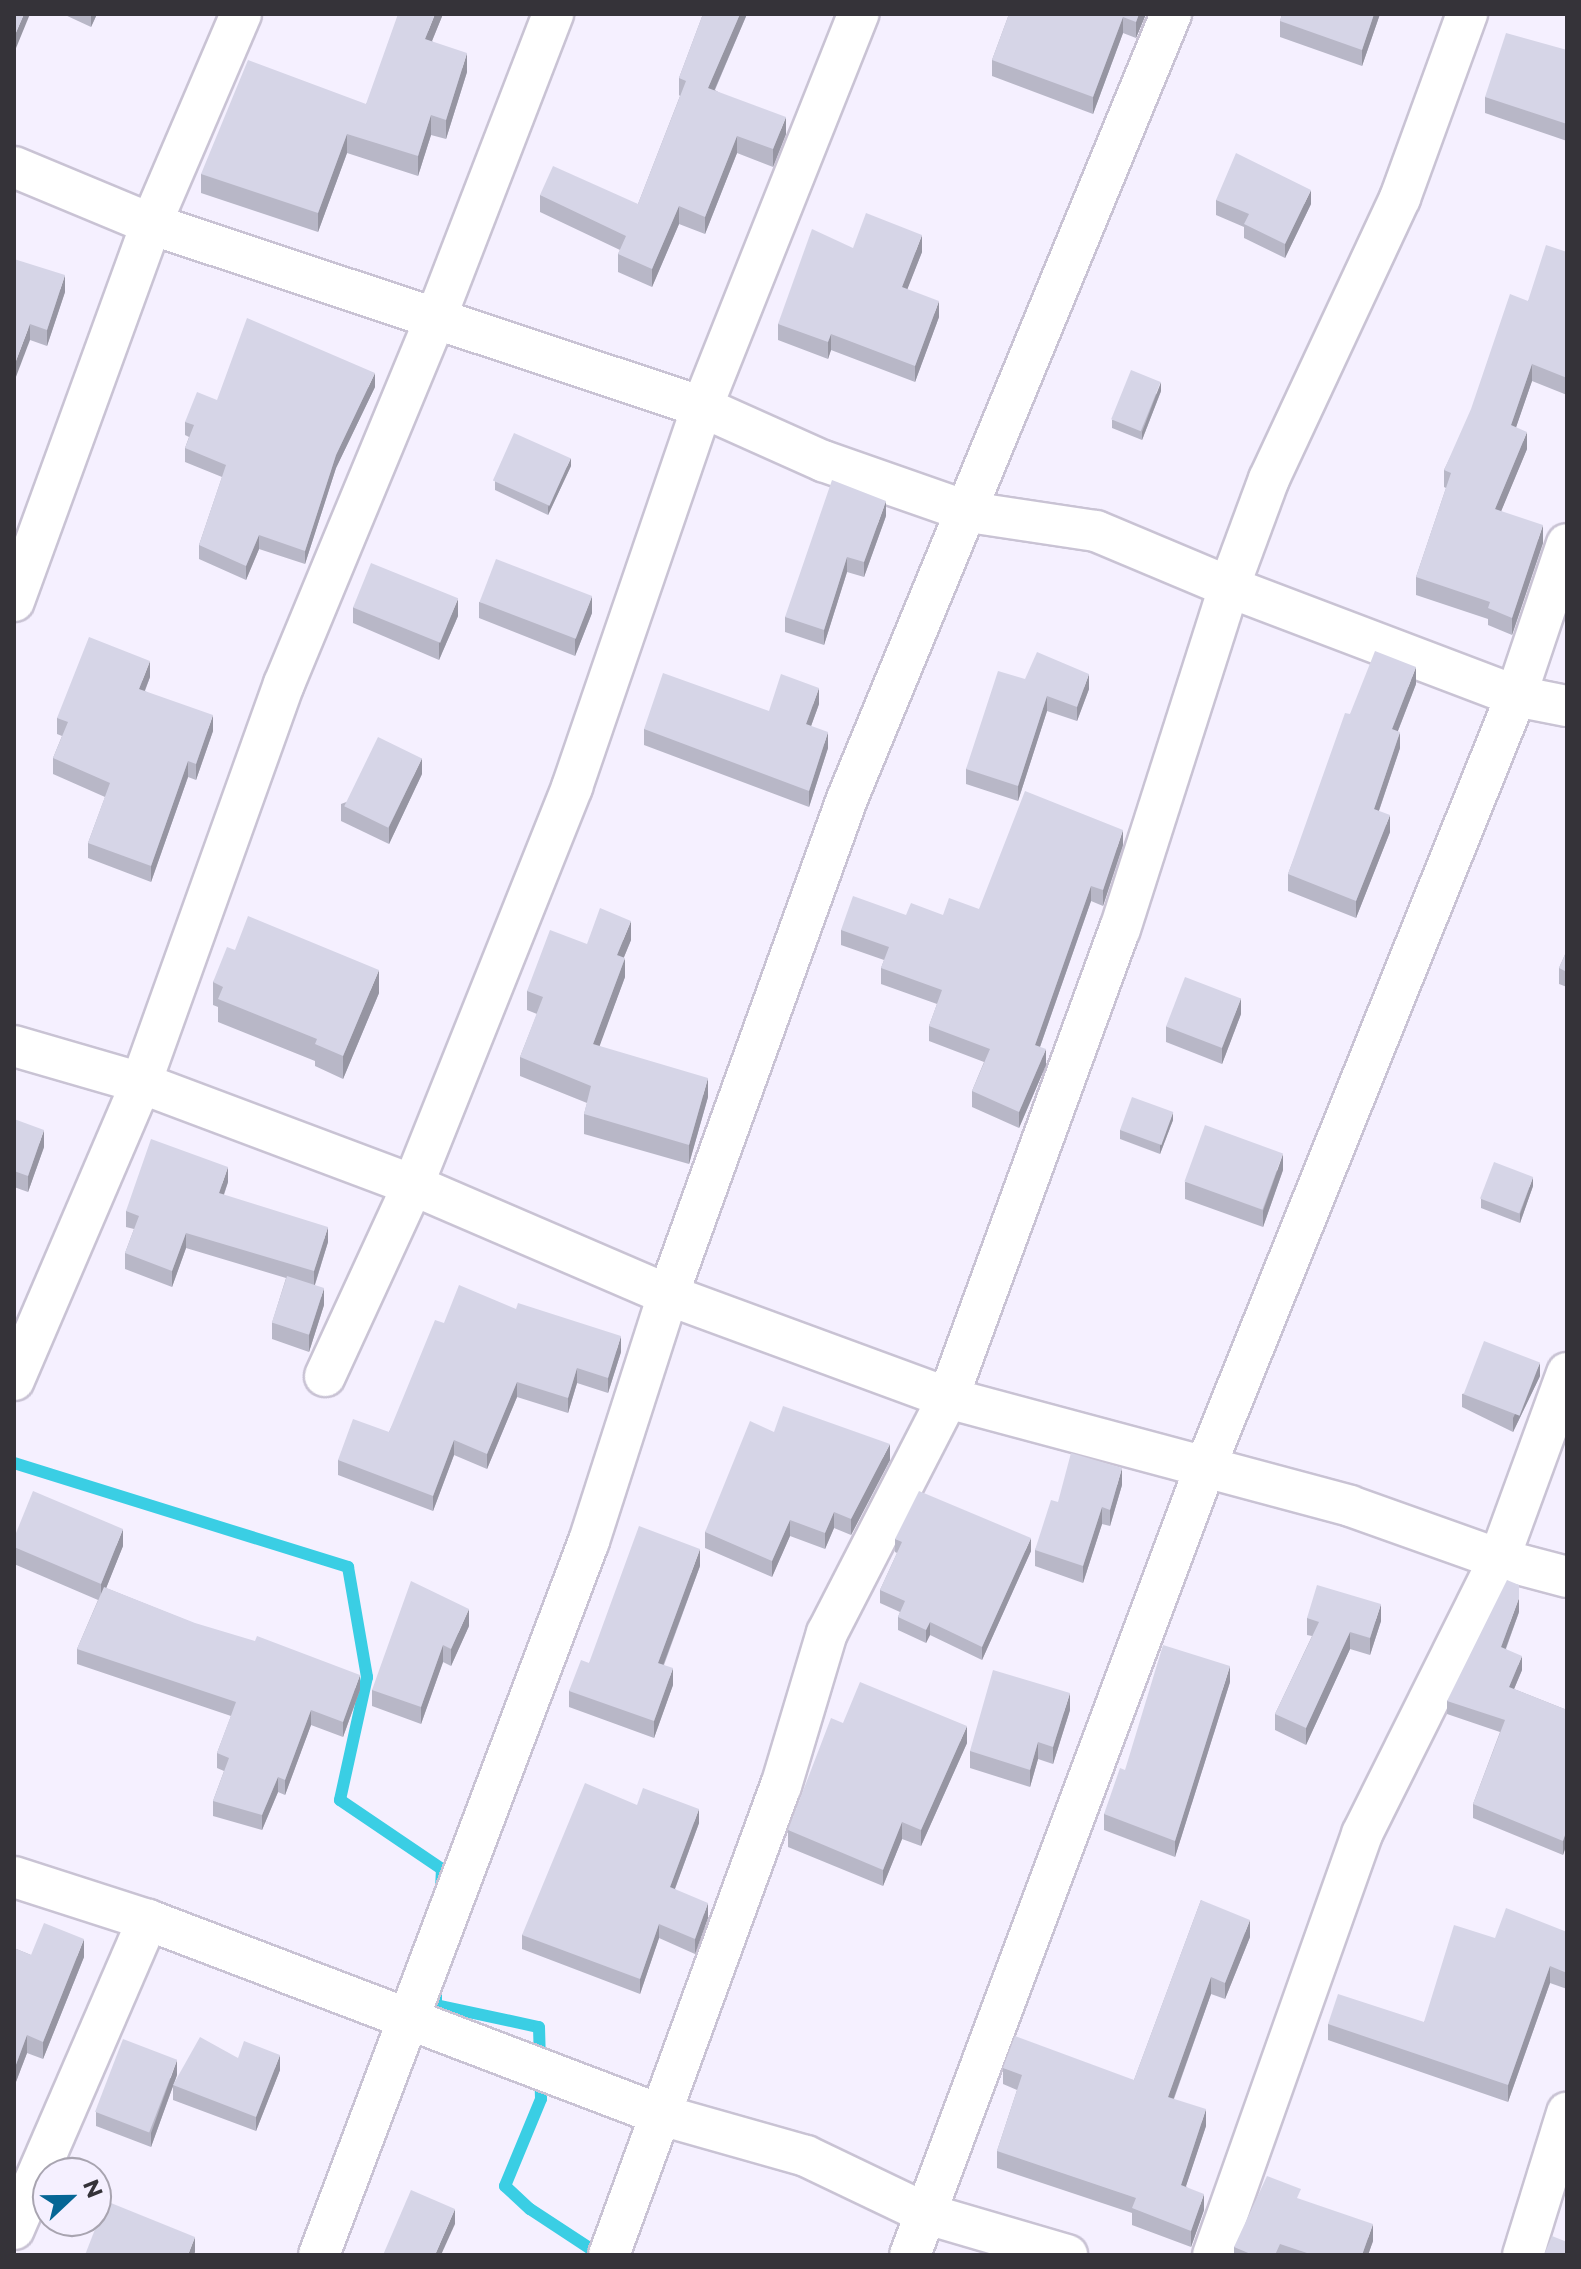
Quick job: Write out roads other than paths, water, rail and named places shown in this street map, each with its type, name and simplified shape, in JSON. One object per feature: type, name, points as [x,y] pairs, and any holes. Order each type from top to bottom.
[{"type":"street","points":[[14,601],[151,224],[241,14]]},
{"type":"street","points":[[14,1380],[141,1083],[284,684],[435,320],[553,14]]},
{"type":"street","points":[[325,1376],[413,1185],[572,787],[702,407],[858,14]]},
{"type":"street","points":[[319,2255],[411,2024],[589,1541],[668,1295],[847,799],[969,512],[1171,14]]},
{"type":"street","points":[[609,2255],[781,1786],[827,1633],[948,1398],[1120,929],[1229,587],[1269,479],[1400,198],[1467,14]]},
{"type":"street","points":[[14,167],[151,224],[702,407],[823,461],[969,512],[1096,531],[1229,587],[1516,696],[1567,706]]},
{"type":"street","points":[[910,2255],[1206,1465],[1516,696],[1567,544]]},
{"type":"street","points":[[14,1046],[141,1083],[413,1185],[668,1295],[948,1398],[1350,1506],[1499,1559],[1567,1577]]},
{"type":"street","points":[[1213,2255],[1362,1834],[1499,1559],[1567,1373]]},
{"type":"street","points":[[14,1877],[148,1920],[411,2024],[661,2115],[806,2156],[927,2214],[1067,2255]]},
{"type":"street","points":[[14,2229],[148,1920]]},
{"type":"street","points":[[1523,2255],[1567,2113]]},
{"type":"waterway","points":[[14,1463],[348,1567],[367,1677],[340,1800],[442,1869],[441,1887]]},
{"type":"waterway","points":[[436,1990],[436,2005],[539,2027],[541,2099],[505,2186],[530,2209],[600,2255]]}]
